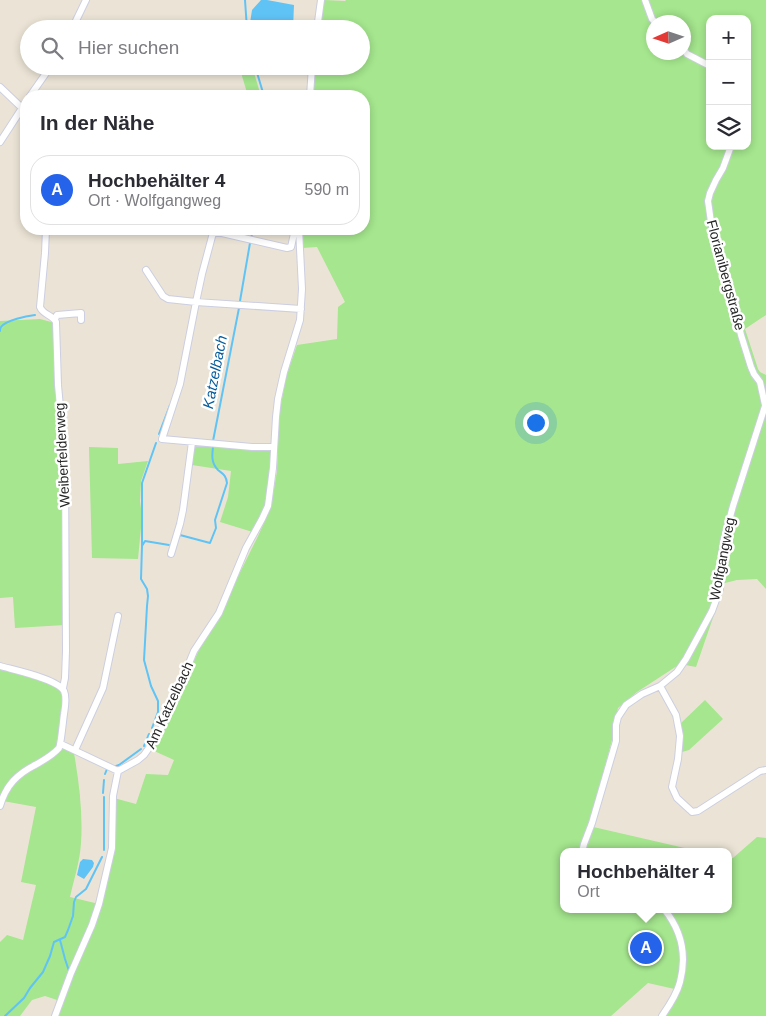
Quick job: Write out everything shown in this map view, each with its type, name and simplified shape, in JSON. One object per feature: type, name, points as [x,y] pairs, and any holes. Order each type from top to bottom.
[{"type":"street","points":[[76,20],[86,0]]},
{"type":"street","points":[[318,20],[321,0]]},
{"type":"street","points":[[645,0],[651,15]]},
{"type":"street","points":[[691,56],[706,64]]},
{"type":"street","points":[[34,90],[45,75]]},
{"type":"street","points":[[310,90],[311,75]]},
{"type":"street","points":[[0,87],[20,106]]},
{"type":"street","points":[[0,142],[20,111]]},
{"type":"street","name":"Florianibergstraße","points":[[730,150],[710,193],[708,201],[710,222],[731,292],[750,367],[763,383],[765,404]]},
{"type":"street","points":[[46,235],[40,307],[42,311],[54,319],[57,315],[81,313],[81,320]]},
{"type":"street","name":"Am Katzelbach","points":[[213,235],[196,302],[180,384],[162,439],[252,447],[274,447]]},
{"type":"street","name":"Am Katzelbach","points":[[230,235],[269,245],[290,248],[295,235]]},
{"type":"street","name":"Am Katzelbach","points":[[118,771],[144,755],[162,727],[194,651],[221,608],[243,554],[268,506],[281,382],[300,320],[302,289],[298,235]]},
{"type":"street","points":[[146,270],[168,299],[301,309]]},
{"type":"street","name":"Weiberfelderweg","points":[[54,319],[56,322],[58,385],[65,462],[66,651],[63,688],[66,703],[61,744]]},
{"type":"street","name":"Wolfgangweg","points":[[583,848],[616,742],[618,717],[626,705],[642,694],[660,686],[677,672],[712,611],[722,577],[723,543],[765,404]]},
{"type":"street","points":[[171,554],[182,518],[192,442]]},
{"type":"street","points":[[75,750],[103,688],[118,616]]},
{"type":"street","points":[[0,666],[54,682],[63,688]]},
{"type":"street","points":[[660,686],[676,715],[680,736],[672,787],[677,798],[692,812],[698,811],[760,771],[766,770]]},
{"type":"street","points":[[0,806],[9,785],[17,776],[49,757],[61,744],[118,771],[113,796],[112,848],[99,904],[92,925],[70,973],[55,1016]]},
{"type":"street","points":[[662,1016],[680,983],[683,966],[682,942],[675,924],[667,913]]},
{"type":"green space","points":[[324,0],[766,0],[766,315],[745,329],[758,369],[766,375],[766,589],[757,579],[725,583],[696,667],[680,664],[637,692],[618,708],[612,740],[589,826],[685,848],[560,848],[560,913],[732,913],[732,858],[757,837],[766,838],[766,1016],[664,1016],[679,990],[648,983],[611,1016],[52,1016],[57,1000],[45,996],[32,1000],[20,1016],[0,1016],[0,942],[7,935],[23,940],[36,885],[21,882],[36,807],[3,801],[18,778],[62,747],[74,753],[80,798],[81,843],[70,897],[99,904],[112,848],[114,798],[136,804],[146,774],[168,775],[174,760],[152,750],[165,726],[202,643],[223,607],[271,507],[277,471],[279,415],[286,377],[297,345],[337,339],[338,307],[345,302],[317,247],[302,248],[302,235],[370,235],[370,90],[312,90],[313,75],[370,75],[370,20],[321,20]]},
{"type":"green space","points":[[242,75],[255,75],[259,90],[246,90]]},
{"type":"green space","points":[[40,319],[55,323],[64,476],[65,625],[15,628],[13,597],[0,598],[0,321]]},
{"type":"green space","points":[[199,445],[272,451],[267,498],[256,533],[220,522],[228,497],[231,471],[192,465],[194,448]]},
{"type":"green space","points":[[89,447],[118,448],[118,464],[148,461],[141,481],[140,501],[142,517],[138,559],[92,558]]},
{"type":"green space","points":[[0,669],[55,685],[63,695],[58,746],[49,755],[25,767],[0,798]]},
{"type":"green space","points":[[705,700],[723,719],[689,750],[682,752],[681,723]]},
{"type":"water","points":[[261,0],[294,5],[293,20],[250,20],[252,10]]},
{"type":"water","points":[[83,859],[92,860],[94,863],[84,879],[77,875],[80,862]]},
{"type":"waterway","name":"Katzelbach","points":[[245,0],[246,20]]},
{"type":"waterway","name":"Katzelbach","points":[[258,75],[262,90]]},
{"type":"waterway","name":"Katzelbach","points":[[240,301],[250,243]]},
{"type":"waterway","name":"Katzelbach","points":[[213,441],[239,308]]},
{"type":"waterway","points":[[0,331],[0,328],[7,322],[35,315]]},
{"type":"waterway","name":"Katzelbach","points":[[159,434],[170,405]]},
{"type":"waterway","name":"Katzelbach","points":[[142,546],[142,483],[156,443]]},
{"type":"waterway","name":"Katzelbach","points":[[179,537],[180,535],[210,543],[216,528],[215,520],[227,483],[225,476],[214,465],[213,447]]},
{"type":"waterway","name":"Katzelbach","points":[[152,728],[158,712],[158,701],[151,686],[144,660],[148,596],[147,589],[141,579],[142,546],[145,541],[169,545]]},
{"type":"waterway","name":"Katzelbach","points":[[144,746],[149,734]]},
{"type":"waterway","name":"Katzelbach","points":[[116,766],[141,749]]},
{"type":"waterway","name":"Katzelbach","points":[[105,774],[107,769]]},
{"type":"waterway","name":"Katzelbach","points":[[103,793],[104,780]]},
{"type":"waterway","name":"Katzelbach","points":[[104,797],[104,850]]},
{"type":"waterway","name":"Katzelbach","points":[[5,1016],[24,998],[43,972],[54,942],[65,937],[73,916],[76,897],[86,889],[102,857]]},
{"type":"waterway","points":[[60,940],[69,971]]},
{"type":"place","name":"Hochbehälter 4","points":[[646,948]]}]
